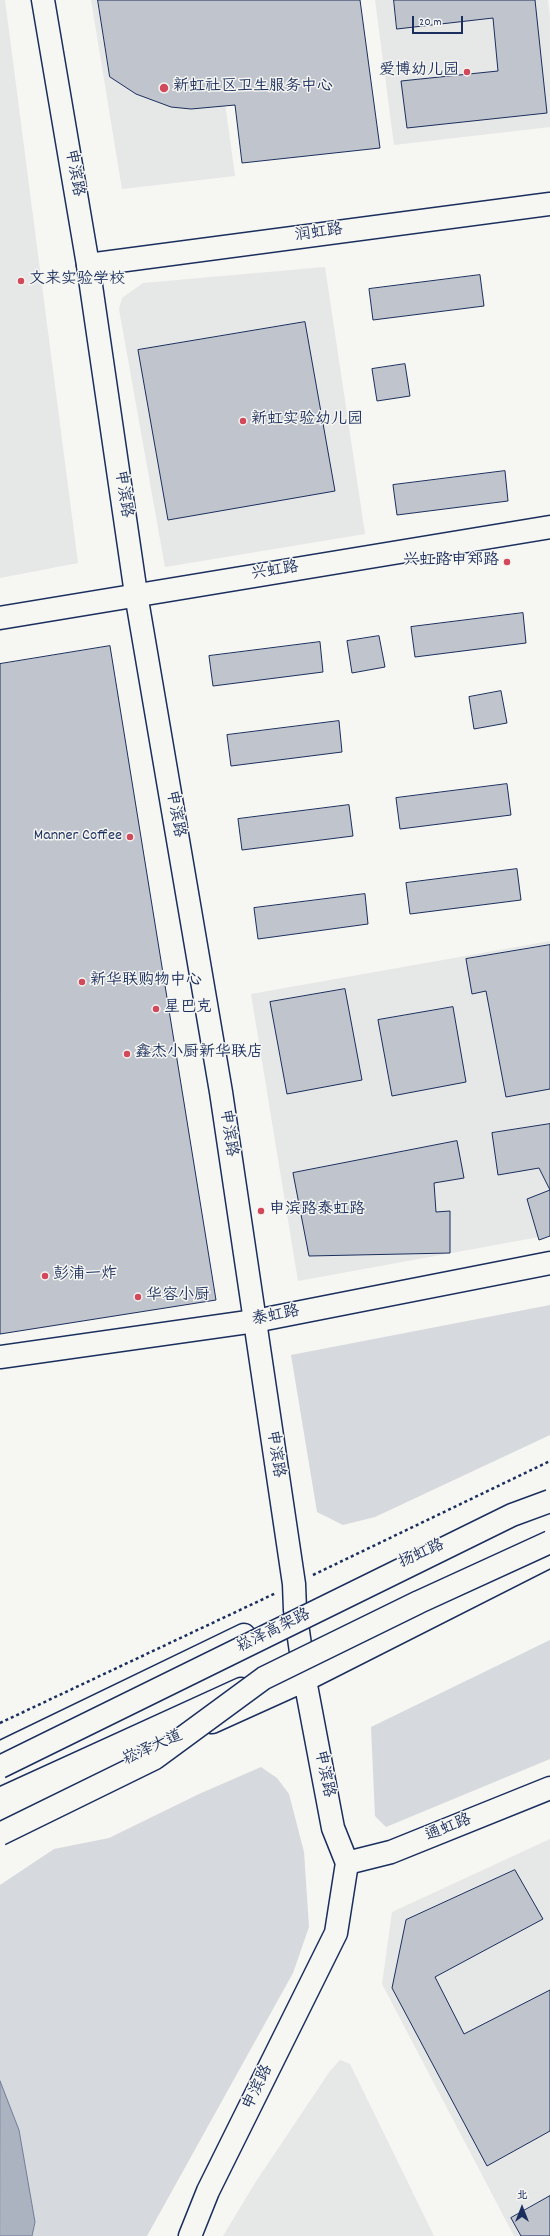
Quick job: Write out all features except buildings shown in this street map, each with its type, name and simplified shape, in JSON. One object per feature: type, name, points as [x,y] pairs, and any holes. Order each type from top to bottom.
[{"type":"main road","name":"申滨路","points":[[43,0],[88,265],[136,594],[221,1092],[238,1218],[255,1321],[294,1584],[295,1610],[305,1680],[333,1828],[347,1863],[336,1933],[208,2191],[190,2236]]},
{"type":"main road","name":"润虹路","points":[[88,265],[550,204]]},
{"type":"main road","name":"兴虹路","points":[[0,618],[136,594],[550,527]]},
{"type":"main road","name":"泰虹路","points":[[0,1357],[255,1321],[550,1263]]},
{"type":"main road","name":"扬虹路","points":[[295,1610],[550,1500]]},
{"type":"main road","name":"崧泽高架路","points":[[0,1767],[512,1515],[550,1500]]},
{"type":"main road","points":[[0,1799],[264,1678],[420,1602],[550,1542]]},
{"type":"main road","points":[[305,1680],[550,1556]]},
{"type":"main road","points":[[0,1753],[295,1610]]},
{"type":"main road","points":[[0,1834],[154,1758],[264,1678]]},
{"type":"main road","name":"崧泽大道","points":[[0,1818],[305,1680]]},
{"type":"main road","name":"通虹路","points":[[347,1863],[391,1852],[550,1788]]},
{"type":"shaded area","name":"文来实验学校","points":[[0,0],[5,0],[78,563],[0,578]]},
{"type":"shaded area","name":"新虹社区卫生服务中心","points":[[91,0],[211,0],[235,176],[122,189]]},
{"type":"shaded area","name":"爱博幼儿园","points":[[375,0],[548,0],[550,17],[550,127],[394,145]]},
{"type":"shaded area","name":"新虹实验幼儿园","points":[[325,267],[365,534],[165,567],[119,309],[122,298],[143,283]]},
{"type":"shaded area","points":[[550,941],[550,1235],[298,1281],[251,994]]},
{"type":"shaded area","points":[[550,1305],[550,1435],[375,1517],[343,1525],[317,1512],[291,1355]]},
{"type":"shaded area","points":[[550,1640],[550,1759],[386,1827],[375,1816],[371,1727]]},
{"type":"shaded area","points":[[261,1767],[277,1778],[289,1794],[304,1852],[309,1927],[293,1973],[147,2236],[32,2236],[35,2222],[19,2130],[0,2081],[0,1885],[54,1849],[109,1838],[199,1794]]},
{"type":"shaded area","points":[[550,1839],[550,2236],[514,2236],[382,1984],[392,1912]]},
{"type":"shaded area","points":[[340,2060],[350,2064],[434,2236],[223,2236],[255,2183],[330,2071]]},
{"type":"shaded area","points":[[0,2081],[19,2130],[35,2222],[32,2236],[0,2236]]},
{"type":"place","name":"爱博幼儿园","points":[[467,72]]},
{"type":"place","name":"新虹社区卫生服务中心","points":[[164,88]]},
{"type":"place","name":"文来实验学校","points":[[21,281]]},
{"type":"place","name":"新虹实验幼儿园","points":[[243,421]]},
{"type":"place","name":"兴虹路申郑路","points":[[507,562]]},
{"type":"place","name":"Manner Coffee","points":[[130,837]]},
{"type":"place","name":"新华联购物中心","points":[[82,982]]},
{"type":"place","name":"星巴克","points":[[156,1009]]},
{"type":"place","name":"鑫杰小厨新华联店","points":[[127,1054]]},
{"type":"place","name":"申滨路泰虹路","points":[[261,1211]]},
{"type":"place","name":"彭浦一炸","points":[[45,1276]]},
{"type":"place","name":"华容小厨","points":[[138,1297]]}]
